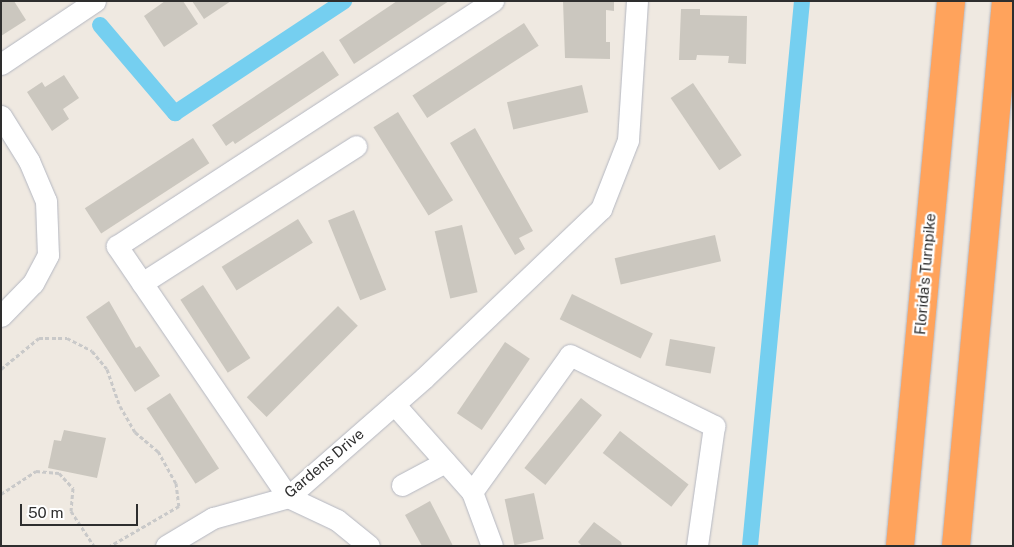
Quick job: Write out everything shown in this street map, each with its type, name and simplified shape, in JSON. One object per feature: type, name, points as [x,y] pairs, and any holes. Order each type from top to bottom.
[{"type":"highway","name":"Florida's Turnpike","points":[[900,546],[951,1]]},
{"type":"highway","points":[[956,546],[1006,1]]},
{"type":"street","points":[[1,64],[95,1]]},
{"type":"street","points":[[369,546],[337,520],[288,497],[117,246],[493,1]]},
{"type":"street","name":"Gardens Drive","points":[[179,542],[213,518],[288,497],[394,404],[601,209],[628,140],[638,1]]},
{"type":"street","points":[[1,116],[28,161],[46,201],[48,254],[33,283],[1,316]]},
{"type":"street","points":[[142,283],[356,146]]},
{"type":"street","points":[[472,492],[570,355],[714,426],[697,546]]},
{"type":"street","points":[[394,404],[472,492],[492,546]]},
{"type":"street","points":[[402,485],[445,462]]},
{"type":"path","points":[[1,369],[39,338],[67,338],[92,351],[107,369],[120,406],[134,432],[158,452],[176,483],[179,506],[110,546]]},
{"type":"path","points":[[1,494],[36,472],[59,473],[73,488],[71,510],[94,546]]},
{"type":"building","points":[[1,1],[14,1],[26,20],[1,36]]},
{"type":"building","points":[[165,1],[183,1],[198,24],[164,47],[144,16]]},
{"type":"building","points":[[192,1],[231,1],[204,19]]},
{"type":"building","points":[[397,1],[449,1],[354,64],[339,40]]},
{"type":"building","points":[[563,1],[614,1],[614,11],[606,10],[606,42],[610,42],[610,59],[565,58]]},
{"type":"building","points":[[681,9],[700,9],[700,15],[747,16],[746,64],[728,63],[729,56],[697,55],[696,60],[679,60]]},
{"type":"building","points":[[524,23],[539,46],[427,118],[412,95]]},
{"type":"building","points":[[323,51],[339,75],[235,144],[233,141],[226,146],[212,125]]},
{"type":"building","points":[[64,75],[79,98],[63,109],[69,119],[52,131],[27,92],[42,82],[45,87]]},
{"type":"building","points":[[693,83],[742,155],[719,170],[671,98]]},
{"type":"building","points":[[582,85],[588,112],[513,130],[507,102]]},
{"type":"building","points":[[398,112],[453,200],[429,216],[373,127]]},
{"type":"building","points":[[475,128],[533,231],[519,238],[525,249],[515,255],[450,143]]},
{"type":"building","points":[[193,138],[209,163],[101,233],[85,208]]},
{"type":"building","points":[[354,210],[386,290],[360,300],[328,220]]},
{"type":"building","points":[[298,219],[313,243],[237,290],[222,267]]},
{"type":"building","points":[[462,225],[478,292],[450,299],[435,231]]},
{"type":"building","points":[[715,235],[721,261],[621,284],[615,258]]},
{"type":"building","points":[[203,285],[250,358],[228,373],[180,300]]},
{"type":"building","points":[[572,294],[653,333],[641,359],[560,319]]},
{"type":"building","points":[[109,301],[136,348],[140,346],[160,376],[135,392],[86,317]]},
{"type":"building","points":[[338,306],[358,326],[267,417],[247,397]]},
{"type":"building","points":[[670,339],[715,347],[711,374],[665,366]]},
{"type":"building","points":[[505,342],[530,359],[482,430],[457,413]]},
{"type":"building","points":[[170,393],[219,468],[196,484],[147,408]]},
{"type":"building","points":[[581,398],[602,415],[545,485],[524,468]]},
{"type":"building","points":[[64,430],[106,438],[97,478],[48,468],[54,440],[61,441]]},
{"type":"building","points":[[620,431],[689,485],[671,507],[603,453]]},
{"type":"building","points":[[534,493],[544,539],[514,545],[505,499]]},
{"type":"building","points":[[430,501],[453,546],[422,546],[405,515]]},
{"type":"building","points":[[594,522],[621,542],[622,546],[582,546],[578,542]]},
{"type":"waterway","points":[[100,25],[175,113],[344,1]]},
{"type":"waterway","points":[[750,546],[802,1]]}]
